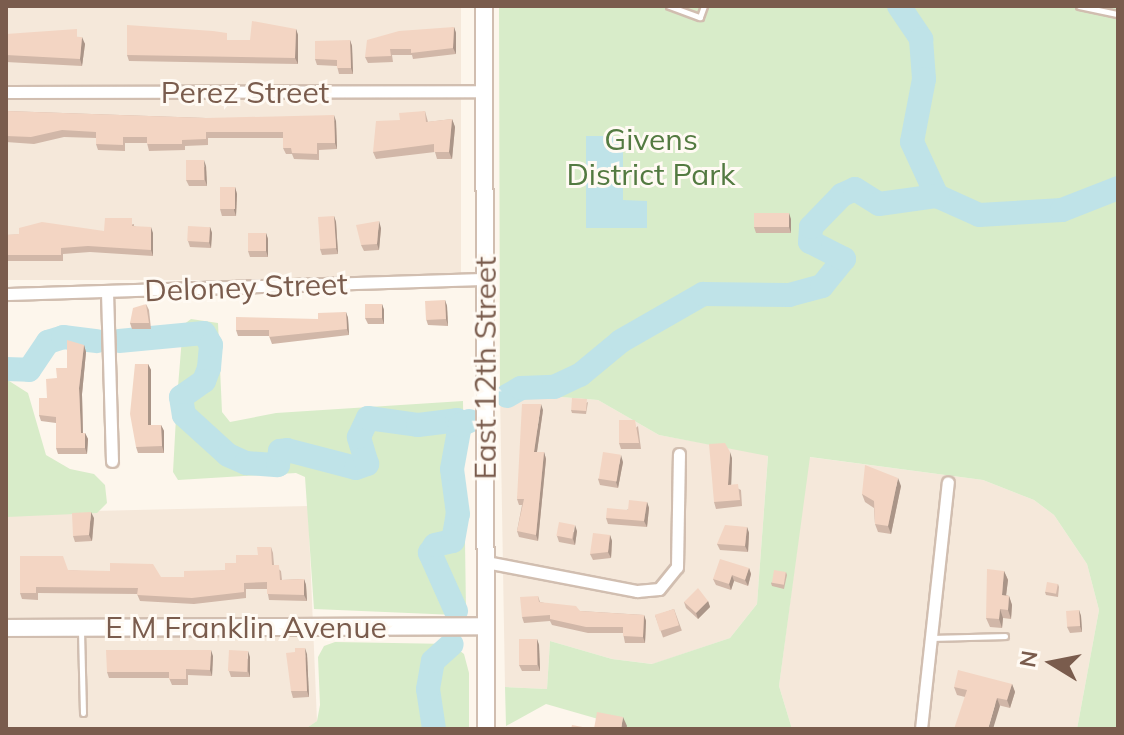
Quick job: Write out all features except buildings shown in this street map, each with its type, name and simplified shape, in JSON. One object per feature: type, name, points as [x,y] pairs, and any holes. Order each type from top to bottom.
[{"type":"street","name":"East 12th Street","points":[[484,6],[486,729]]},
{"type":"street","name":"Perez Street","points":[[6,92],[485,91]]},
{"type":"street","name":"Deloney Street","points":[[6,294],[485,279]]},
{"type":"street","points":[[107,292],[112,461]]},
{"type":"street","points":[[486,562],[647,592],[666,584],[677,567],[679,454]]},
{"type":"street","points":[[921,729],[948,482]]},
{"type":"street","name":"E M Franklin Avenue","points":[[6,628],[486,626]]},
{"type":"lane","points":[[669,6],[700,17],[704,6]]},
{"type":"lane","points":[[1079,6],[1118,14]]},
{"type":"lane","points":[[81,627],[83,713]]},
{"type":"lane","points":[[932,638],[1005,636]]},
{"type":"shaded area","points":[[6,6],[461,6],[461,280],[6,280]]},
{"type":"shaded area","points":[[500,392],[598,400],[659,435],[768,455],[757,604],[730,638],[653,664],[612,659],[550,641],[547,689],[505,687]]},
{"type":"shaded area","points":[[809,457],[983,480],[1034,500],[1054,515],[1087,564],[1099,610],[1077,729],[792,729],[779,686]]},
{"type":"shaded area","points":[[308,506],[317,721],[305,729],[6,729],[6,513]]},
{"type":"green space","name":"Givens District Park","points":[[499,6],[1118,6],[1118,729],[1077,729],[1099,610],[1087,564],[1054,515],[1034,500],[983,480],[810,457],[779,686],[792,729],[633,729],[546,704],[506,726],[505,687],[547,689],[550,641],[612,659],[652,664],[730,638],[757,604],[768,456],[659,435],[598,400],[500,392]]},
{"type":"green space","points":[[191,319],[218,323],[222,412],[230,422],[276,413],[463,401],[466,611],[456,615],[314,609],[305,477],[296,473],[178,480],[173,472],[177,399],[183,325]]},
{"type":"green space","points":[[6,379],[28,393],[46,455],[70,469],[94,474],[105,485],[107,503],[97,513],[7,517]]},
{"type":"green space","points":[[335,642],[451,644],[464,654],[469,673],[469,729],[305,729],[317,721],[320,705],[318,657],[324,646]]},
{"type":"water","points":[[586,136],[623,136],[623,200],[647,201],[647,228],[586,228]]},
{"type":"waterway","points":[[899,6],[921,39],[924,79],[912,142],[937,196],[979,215],[1062,210],[1118,188]]},
{"type":"waterway","points":[[507,396],[521,388],[554,387],[580,375],[621,341],[703,294],[789,295],[822,286],[844,259],[810,242],[811,227],[842,195],[855,189],[879,204],[937,196]]},
{"type":"waterway","points":[[119,341],[204,333],[211,345],[209,368],[204,381],[181,397],[184,415],[228,455],[246,463],[278,465],[280,451],[287,450],[356,468],[367,464],[359,437],[368,418],[418,425],[457,420],[460,425]]},
{"type":"waterway","points":[[6,369],[29,370],[48,342],[63,337],[97,341]]},
{"type":"waterway","points":[[456,611],[430,553],[435,545],[453,541],[458,514],[452,469],[460,425],[469,421]]},
{"type":"waterway","points":[[434,729],[428,689],[433,661],[452,644]]}]
